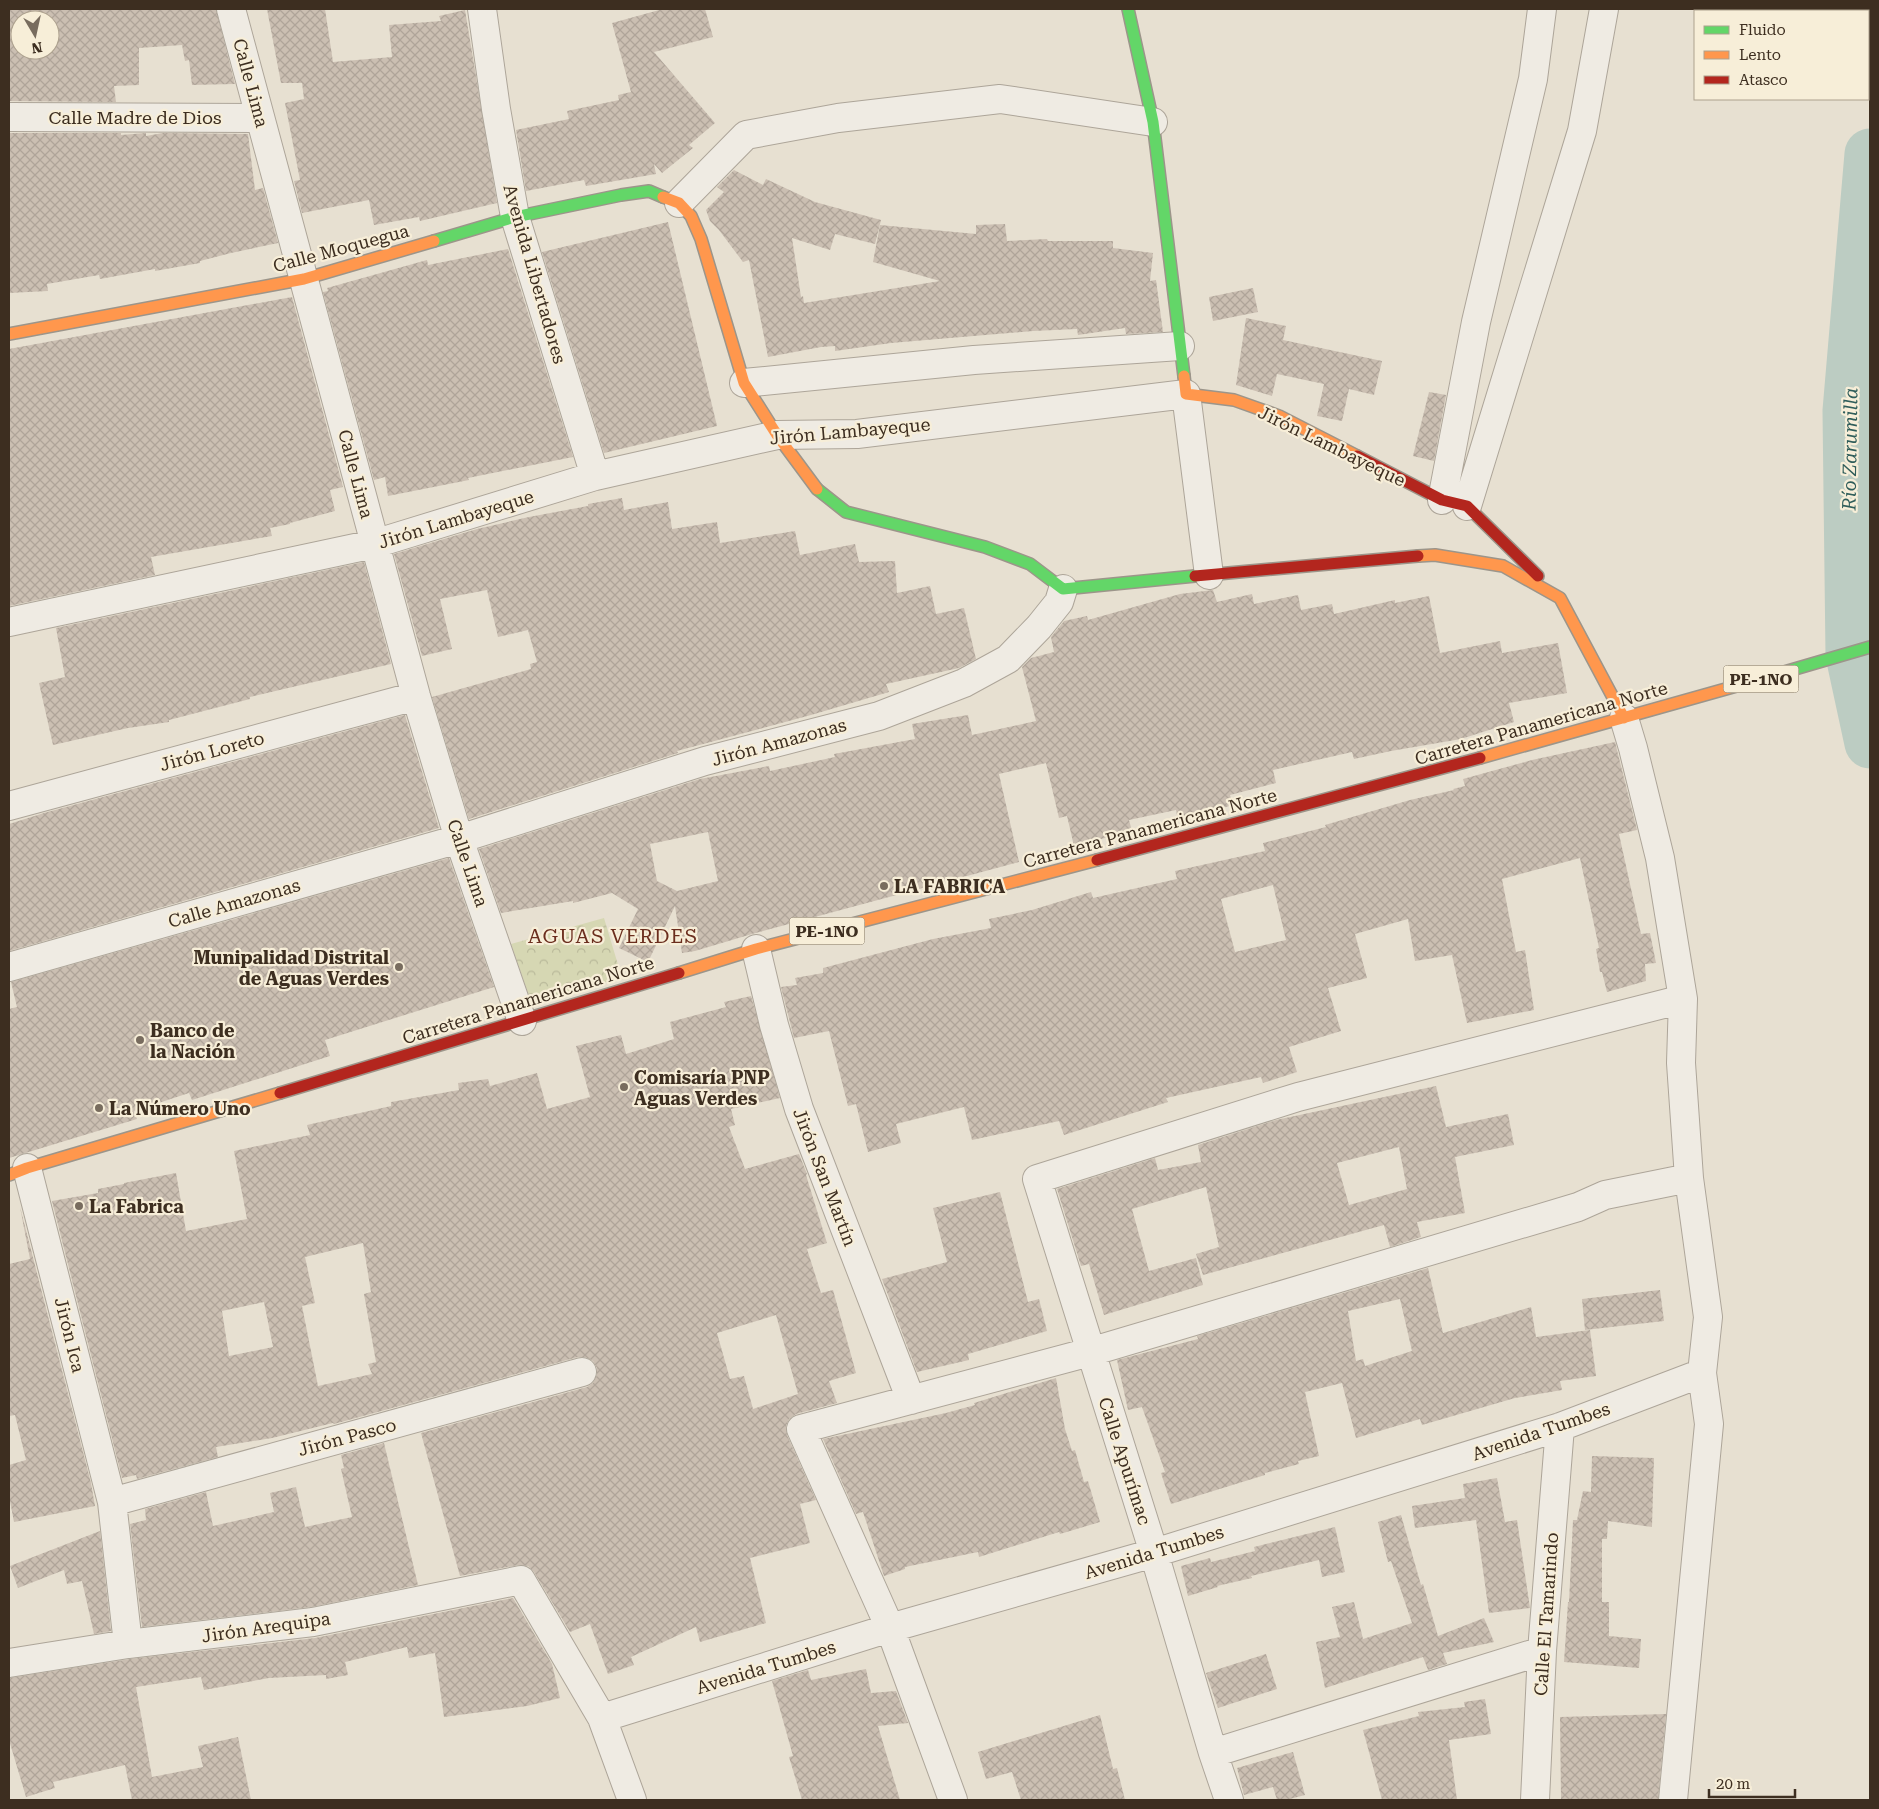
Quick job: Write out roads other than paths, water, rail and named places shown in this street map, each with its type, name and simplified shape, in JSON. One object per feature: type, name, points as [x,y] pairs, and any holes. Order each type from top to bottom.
[{"type":"street","name":"Calle Lima","points":[[231,9],[416,696],[459,839],[522,1021]]},
{"type":"street","name":"Avenida Libertadores","points":[[482,9],[496,109],[515,217],[595,476]]},
{"type":"street","points":[[1128,9],[1153,122],[1209,575]]},
{"type":"street","points":[[1454,503],[1476,322],[1533,79],[1542,9]]},
{"type":"street","points":[[1454,503],[1582,132],[1604,9]]},
{"type":"street","points":[[1153,122],[1000,99],[838,118],[746,135],[679,203],[691,216],[702,239],[744,383],[777,434],[816,488],[846,512],[985,547],[1030,564],[1063,589],[1435,556],[1503,566],[1560,598]]},
{"type":"street","name":"Calle Madre de Dios","points":[[9,117],[260,118]]},
{"type":"street","name":"Calle Moquegua","points":[[9,334],[304,280],[515,217],[621,195],[649,191],[679,203]]},
{"type":"street","points":[[744,383],[974,360],[1180,346]]},
{"type":"street","name":"Jirón Lambayeque","points":[[9,622],[374,544],[595,476],[777,434],[857,434],[1186,394],[1234,400],[1280,416],[1454,503],[1560,598],[1624,718]]},
{"type":"street","name":"Jirón Amazonas","points":[[459,839],[705,761],[879,716],[964,683],[1008,659],[1039,627],[1059,602],[1063,589]]},
{"type":"street","name":"Carretera Panamericana Norte","points":[[18,1172],[756,949],[1205,832],[1653,710],[1870,647]]},
{"type":"street","name":"Jirón Loreto","points":[[9,806],[416,696]]},
{"type":"street","points":[[1624,718],[1660,858],[1683,999],[1681,1063],[1689,1178],[1708,1317],[1702,1373],[1709,1424],[1673,1800]]},
{"type":"street","name":"Calle Amazonas","points":[[9,967],[459,839]]},
{"type":"street","name":"Jirón San Martín","points":[[756,949],[774,1025],[799,1109],[911,1400]]},
{"type":"street","name":"Calle Apurímac","points":[[1229,1800],[1212,1753],[1154,1553],[1037,1179],[1298,1097],[1683,999]]},
{"type":"street","name":"Jirón Ica","points":[[18,1172],[112,1502],[128,1644]]},
{"type":"street","points":[[953,1800],[890,1628],[801,1429],[1090,1352],[1578,1207],[1605,1195],[1689,1178]]},
{"type":"street","name":"Jirón Pasco","points":[[112,1502],[582,1372]]},
{"type":"street","name":"Avenida Tumbes","points":[[602,1718],[890,1628],[1154,1553],[1560,1427],[1702,1373]]},
{"type":"street","name":"Calle El Tamarindo","points":[[1535,1800],[1542,1651],[1560,1427]]},
{"type":"street","name":"Jirón Arequipa","points":[[9,1664],[128,1644],[312,1622],[521,1580],[602,1718]]},
{"type":"street","points":[[1212,1753],[1542,1651]]},
{"type":"street","points":[[602,1718],[632,1800]]},
{"type":"waterway","name":"Río Zarumilla","points":[[1870,154],[1848,411],[1851,655],[1870,743]]},
{"type":"place","name":"LA FABRICA","points":[[884,886]]},
{"type":"place","name":"Munipalidad Distrital de Aguas Verdes","points":[[399,967]]},
{"type":"place","name":"Banco de la Nación","points":[[140,1040]]},
{"type":"place","name":"Comisaría PNP Aguas Verdes","points":[[624,1087]]},
{"type":"place","name":"La Número Uno","points":[[99,1108]]},
{"type":"place","name":"La Fabrica","points":[[79,1206]]},
{"type":"district","name":"AGUAS VERDES","points":[[613,936]]}]
